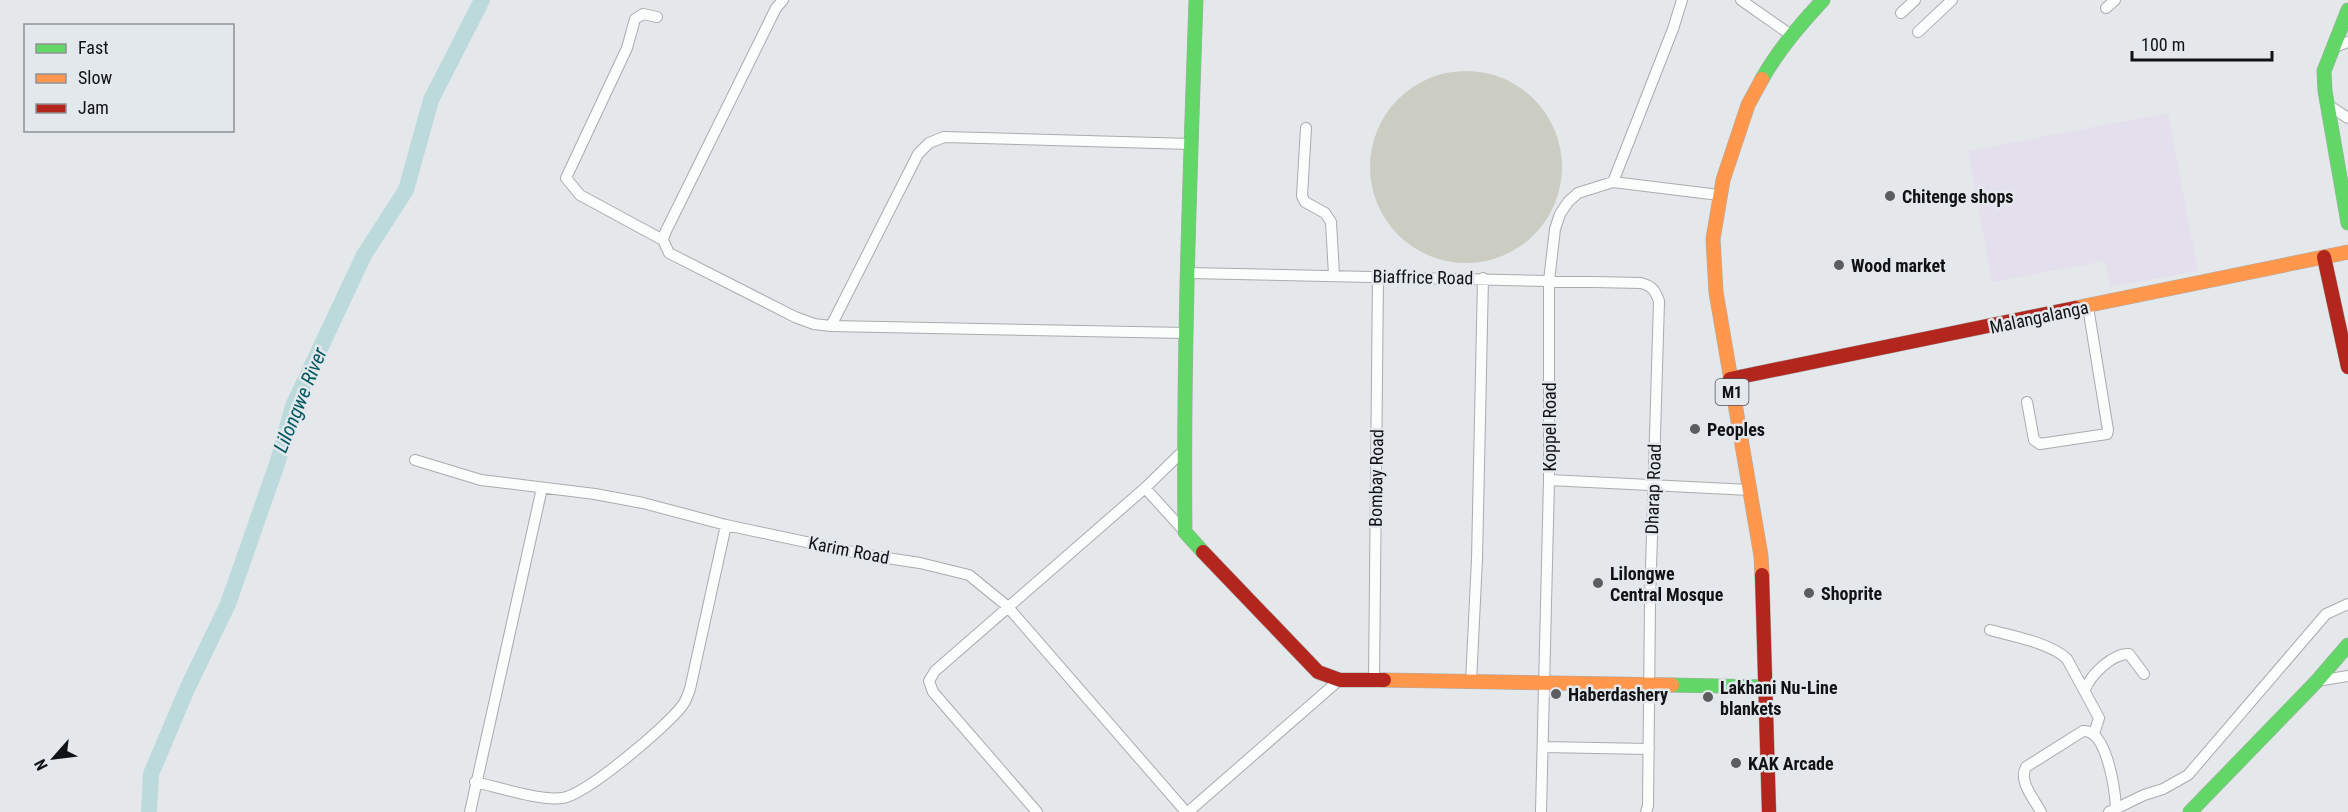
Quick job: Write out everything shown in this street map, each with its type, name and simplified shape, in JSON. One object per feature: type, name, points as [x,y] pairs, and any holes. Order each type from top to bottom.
[{"type":"main road","points":[[1196,0],[1185,333],[1183,451],[1185,532],[1310,666],[1321,676],[1337,682],[1374,680],[1651,687],[1766,687]]},
{"type":"main road","name":"M1","points":[[1769,812],[1764,594],[1761,556],[1716,292],[1713,256],[1715,222],[1719,195],[1748,105],[1767,68],[1791,35],[1823,0]]},
{"type":"main road","points":[[2348,10],[2324,71],[2348,223]]},
{"type":"main road","name":"Malangalanga","points":[[1730,379],[2348,252]]},
{"type":"main road","points":[[2324,257],[2348,367]]},
{"type":"main road","points":[[2190,812],[2317,681],[2348,645]]},
{"type":"street","points":[[783,0],[776,8],[664,233],[663,240],[669,253],[795,317],[814,324],[1185,333]]},
{"type":"street","points":[[1613,182],[1673,29],[1682,0]]},
{"type":"street","points":[[1740,0],[1791,35]]},
{"type":"street","points":[[1901,13],[1915,0]]},
{"type":"street","points":[[1918,32],[1952,0]]},
{"type":"street","points":[[657,17],[643,14],[635,19],[627,48],[566,178],[580,195],[663,240]]},
{"type":"street","points":[[2332,48],[2348,42]]},
{"type":"street","points":[[2328,105],[2348,118]]},
{"type":"street","points":[[1306,128],[1302,196],[1305,202],[1325,213],[1331,222],[1334,275]]},
{"type":"street","points":[[831,326],[918,154],[929,142],[944,137],[1191,144]]},
{"type":"street","name":"Koppel Road","points":[[1541,812],[1549,480],[1549,281],[1552,245],[1560,214],[1568,202],[1578,194],[1613,182],[1719,195]]},
{"type":"street","name":"Biaffrice Road","points":[[1188,273],[1641,283],[1656,291]]},
{"type":"street","name":"Bombay Road","points":[[1374,680],[1378,276]]},
{"type":"street","points":[[1471,682],[1477,559],[1483,278]]},
{"type":"street","name":"Dharap Road","points":[[1646,812],[1648,806],[1653,484],[1659,301],[1656,291]]},
{"type":"street","points":[[2027,402],[2034,440],[2040,444],[2107,434],[2088,307]]},
{"type":"street","points":[[1037,812],[930,686],[929,681],[935,671],[1145,488],[1183,451]]},
{"type":"street","name":"Karim Road","points":[[415,460],[481,480],[614,498],[726,525],[969,575],[1007,606],[1187,812]]},
{"type":"street","points":[[1549,480],[1750,490]]},
{"type":"street","points":[[470,812],[542,488]]},
{"type":"street","points":[[1145,488],[1185,532]]},
{"type":"street","points":[[475,782],[550,798],[574,795],[599,779],[679,710],[690,689],[726,525]]},
{"type":"street","points":[[2041,812],[2022,773],[2026,767],[2083,731],[2094,734],[2113,776],[2113,810],[2163,789],[2188,775],[2326,614],[2348,604]]},
{"type":"street","points":[[1990,630],[2036,643],[2063,655],[2099,718],[2094,734]]},
{"type":"street","points":[[2085,690],[2098,669],[2124,654],[2129,654],[2144,674]]},
{"type":"street","points":[[2317,681],[2348,676]]},
{"type":"street","points":[[1187,812],[1337,682]]},
{"type":"street","points":[[1543,747],[1649,749]]},
{"type":"shaded area","points":[[1466,71],[1494,75],[1519,87],[1534,99],[1546,114],[1558,139],[1562,167],[1558,195],[1546,220],[1534,235],[1519,247],[1494,259],[1466,263],[1438,259],[1413,247],[1398,235],[1386,220],[1374,195],[1370,167],[1374,139],[1386,114],[1398,99],[1413,87],[1438,75]]},
{"type":"shaded area","points":[[2168,113],[2198,271],[2110,287],[2105,261],[1992,282],[1968,151]]},
{"type":"waterway","name":"Lilongwe River","points":[[149,812],[151,774],[187,689],[228,604],[278,461],[293,406],[364,255],[406,190],[431,100],[482,0]]},
{"type":"traffic: fast","points":[[1196,0],[1186,333],[1185,532],[1203,552]]},
{"type":"traffic: fast","points":[[1762,79],[1790,38],[1823,0]]},
{"type":"traffic: fast","points":[[2348,10],[2324,71],[2325,91],[2348,223]]},
{"type":"traffic: fast","points":[[2190,812],[2317,681],[2348,645]]},
{"type":"traffic: fast","points":[[1672,685],[1766,687]]},
{"type":"traffic: slow","points":[[1762,79],[1748,105],[1723,180],[1713,239],[1716,292],[1761,556],[1762,575]]},
{"type":"traffic: slow","points":[[2075,308],[2348,252]]},
{"type":"traffic: slow","points":[[1384,680],[1672,685]]},
{"type":"traffic: jam","points":[[2324,257],[2348,367]]},
{"type":"traffic: jam","points":[[1730,379],[2075,308]]},
{"type":"traffic: jam","points":[[1203,552],[1318,672],[1340,680],[1384,680]]},
{"type":"traffic: jam","points":[[1762,575],[1769,812]]},
{"type":"place","name":"Chitenge shops","points":[[1890,196]]},
{"type":"place","name":"Wood market","points":[[1839,265]]},
{"type":"place","name":"Peoples","points":[[1695,429]]},
{"type":"place","name":"Lilongwe Central Mosque","points":[[1598,583]]},
{"type":"place","name":"Shoprite","points":[[1809,593]]},
{"type":"place","name":"Haberdashery","points":[[1556,694]]},
{"type":"place","name":"Lakhani Nu-Line blankets","points":[[1708,697]]},
{"type":"place","name":"KAK Arcade","points":[[1736,763]]}]
